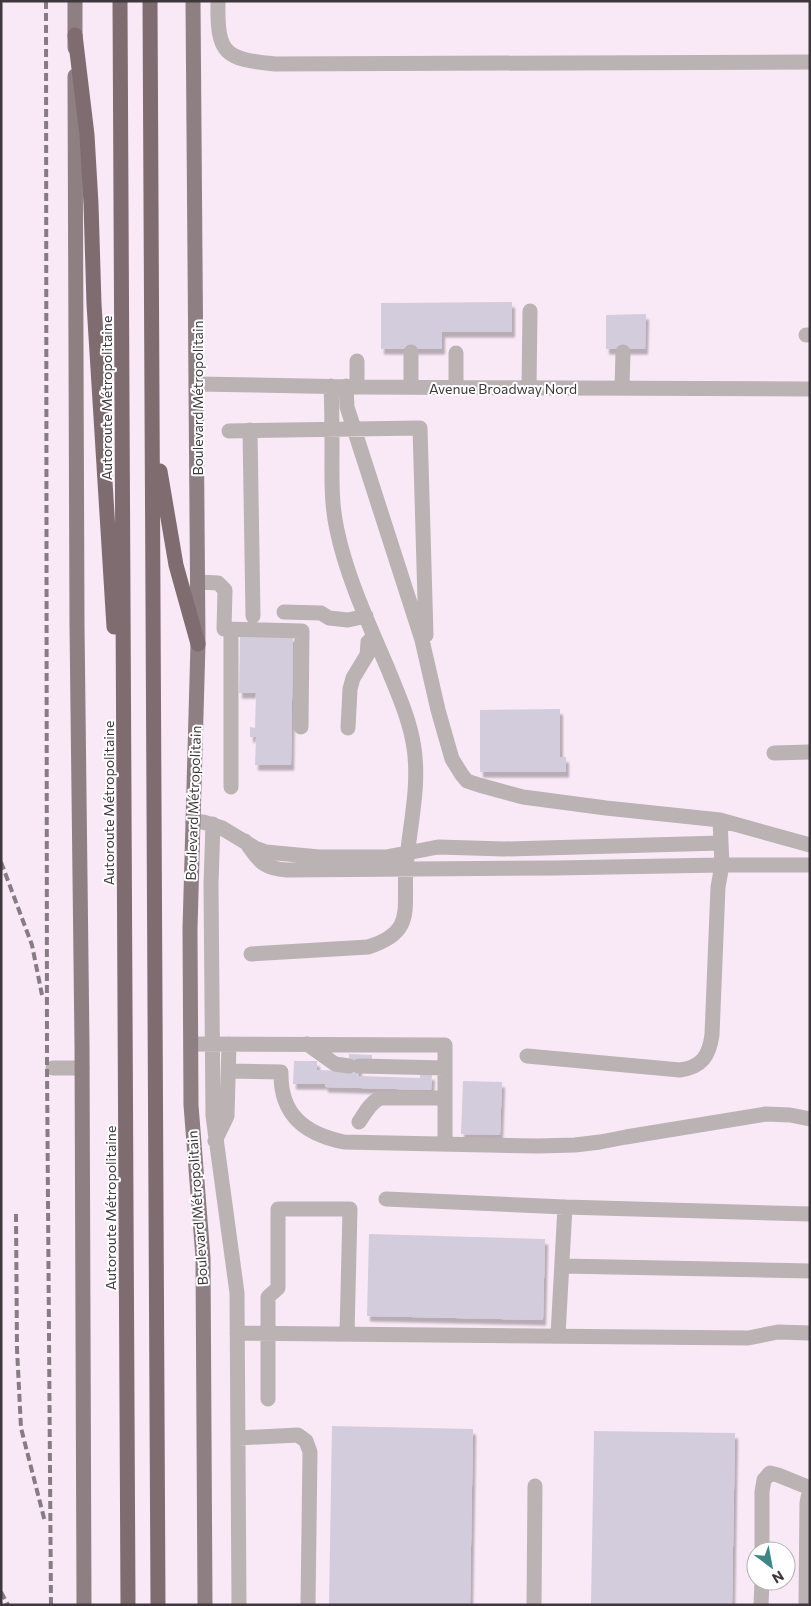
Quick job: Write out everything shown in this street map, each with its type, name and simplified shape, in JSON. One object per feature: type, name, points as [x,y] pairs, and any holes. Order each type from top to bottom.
[{"type":"highway","name":"Autoroute Métropolitaine","points":[[120,1],[128,1605]]},
{"type":"highway","points":[[150,1],[158,1605]]},
{"type":"highway","points":[[75,35],[87,135],[94,304],[124,788]]},
{"type":"highway","points":[[153,427],[176,565],[198,644]]},
{"type":"main road","points":[[75,1],[77,625],[82,1068],[84,1605]]},
{"type":"main road","name":"Boulevard Métropolitain","points":[[193,1],[198,644],[190,929],[193,1143],[203,1258],[205,1605]]},
{"type":"street","points":[[218,1],[217,19],[224,48],[228,53],[256,62],[285,64],[810,62]]},
{"type":"street","points":[[529,388],[530,311]]},
{"type":"street","points":[[411,352],[411,387]]},
{"type":"street","points":[[622,388],[623,352]]},
{"type":"street","points":[[456,353],[456,387]]},
{"type":"street","points":[[252,954],[358,948],[381,943],[400,929],[405,919],[406,870],[415,797],[416,762],[414,746],[403,705],[374,637],[346,563],[334,516],[332,429],[345,386],[357,361]]},
{"type":"street","name":"Avenue Broadway Nord","points":[[197,384],[810,389]]},
{"type":"street","points":[[345,386],[347,407],[422,640],[438,710],[452,759],[467,781],[478,786],[523,797],[720,820],[810,845]]},
{"type":"street","points":[[229,431],[420,428],[426,658]]},
{"type":"street","points":[[250,430],[253,616]]},
{"type":"street","points":[[198,582],[214,582],[225,590],[224,629],[302,631],[301,727]]},
{"type":"street","points":[[284,612],[322,613],[329,618],[348,620],[366,616]]},
{"type":"street","points":[[231,787],[232,629]]},
{"type":"street","points":[[348,728],[350,689],[367,655],[368,642],[374,637]]},
{"type":"street","points":[[774,753],[810,752]]},
{"type":"street","points":[[527,1056],[680,1070],[698,1065],[706,1056],[712,1035],[718,896],[722,865],[720,820]]},
{"type":"street","points":[[193,822],[214,824],[255,848],[266,852],[319,857],[386,857],[438,848],[504,849],[721,843]]},
{"type":"street","name":"Boulevard Métropolitain","points":[[214,824],[211,884],[212,1116],[235,1275],[239,1605]]},
{"type":"street","points":[[245,841],[262,863],[274,869],[406,870],[810,865]]},
{"type":"street","points":[[191,1044],[444,1045],[445,1144]]},
{"type":"street","points":[[215,1141],[227,1116],[229,1044]]},
{"type":"street","points":[[267,1044],[267,1072]]},
{"type":"street","points":[[308,1044],[335,1064],[445,1068]]},
{"type":"street","points":[[53,1068],[82,1068]]},
{"type":"street","points":[[229,1071],[281,1072],[282,1094],[290,1112],[307,1128],[321,1136],[344,1142],[576,1145],[766,1114],[790,1115],[810,1119]]},
{"type":"street","points":[[359,1122],[370,1105],[380,1098],[445,1098]]},
{"type":"street","points":[[386,1199],[565,1207],[810,1214]]},
{"type":"street","points":[[558,1336],[565,1207]]},
{"type":"street","points":[[268,1399],[268,1297],[278,1288],[278,1209],[350,1209],[347,1334]]},
{"type":"street","points":[[562,1266],[810,1271]]},
{"type":"street","points":[[237,1333],[748,1338],[778,1332],[810,1333]]},
{"type":"street","points":[[238,1438],[298,1435],[306,1441],[310,1452],[308,1605]]},
{"type":"street","points":[[762,1541],[762,1492],[764,1480],[770,1473],[778,1474],[810,1488],[807,1503],[806,1605]]},
{"type":"street","points":[[534,1605],[535,1486]]},
{"type":"street","points":[[762,1591],[762,1605]]},
{"type":"building","points":[[512,302],[512,332],[442,332],[442,349],[381,349],[381,303]]},
{"type":"building","points":[[646,314],[645,349],[606,349],[606,315]]},
{"type":"building","points":[[240,636],[293,636],[291,765],[255,765],[256,737],[250,737],[250,727],[255,728],[256,693],[239,693]]},
{"type":"building","points":[[560,709],[560,757],[566,757],[566,772],[480,772],[480,710]]},
{"type":"building","points":[[349,1054],[372,1055],[372,1062],[359,1061],[359,1076],[420,1078],[420,1074],[432,1075],[431,1090],[325,1087],[325,1084],[293,1084],[294,1061],[317,1061],[317,1070],[349,1071]]},
{"type":"building","points":[[463,1081],[502,1082],[500,1135],[461,1134]]},
{"type":"building","points":[[369,1234],[545,1239],[543,1320],[367,1316]]},
{"type":"building","points":[[332,1426],[473,1429],[470,1605],[329,1605]]},
{"type":"building","points":[[594,1431],[735,1433],[732,1605],[591,1605]]},
{"type":"railway","points":[[46,1],[47,1066],[51,1605]]},
{"type":"railway","points":[[1,862],[32,945],[42,995]]},
{"type":"railway","points":[[16,1214],[17,1349],[21,1428],[45,1522]]},
{"type":"railway","points":[[1,1592],[8,1605]]}]
